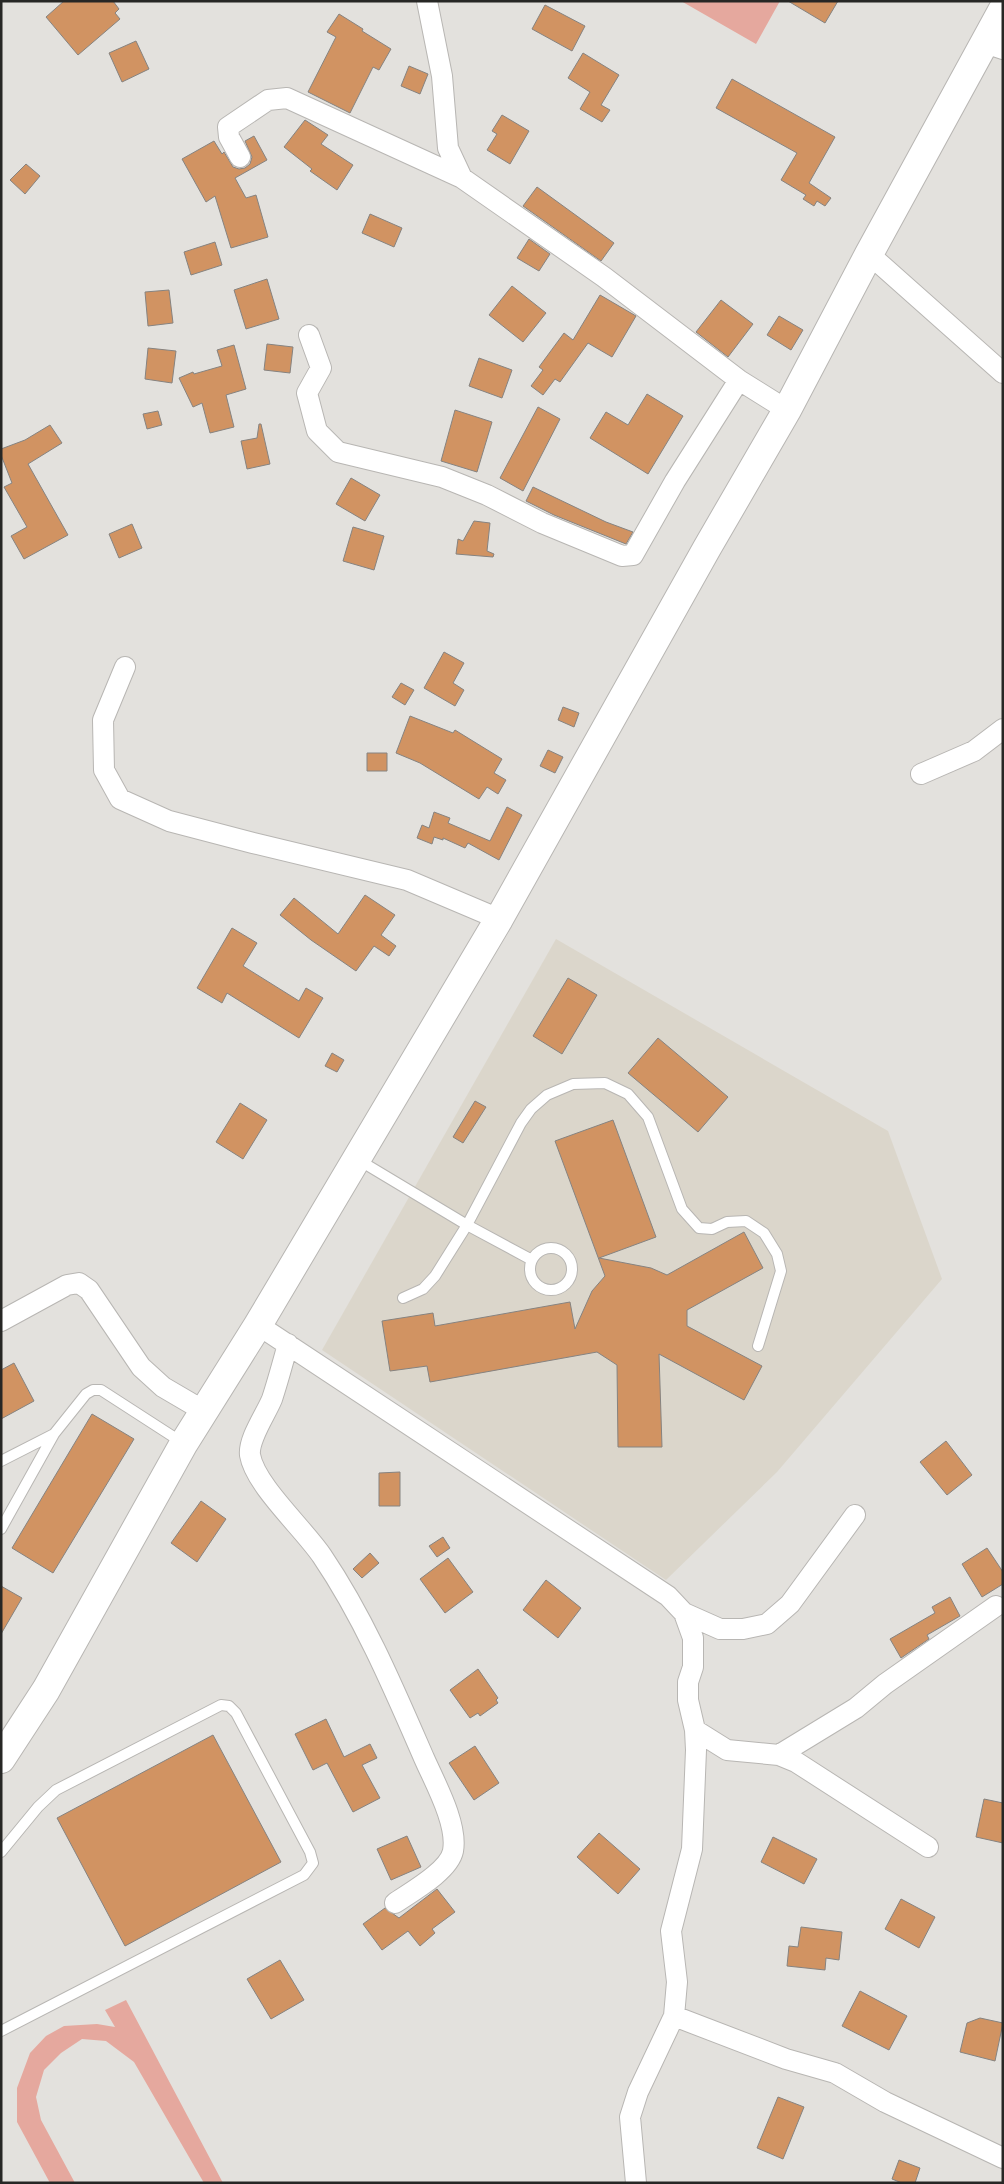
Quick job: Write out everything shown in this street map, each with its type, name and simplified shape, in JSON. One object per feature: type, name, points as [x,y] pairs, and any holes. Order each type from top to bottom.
[{"type":"main road","points":[[1,1759],[46,1690],[184,1444],[258,1324],[499,919],[707,548],[787,410],[869,254],[994,46],[1003,9]]},
{"type":"street","points":[[427,1],[442,76],[448,148],[462,178]]},
{"type":"street","points":[[240,157],[229,137],[228,127],[268,100],[287,98],[462,178],[604,277],[739,380],[787,410]]},
{"type":"street","points":[[869,254],[1003,373]]},
{"type":"street","points":[[309,335],[321,368],[307,393],[317,431],[338,452],[442,477],[487,495],[542,523],[622,556],[633,555],[675,481],[739,380]]},
{"type":"street","points":[[125,667],[103,720],[104,770],[120,800],[169,821],[253,844],[406,880],[499,919]]},
{"type":"street","points":[[921,774],[974,751],[1003,729]]},
{"type":"street","points":[[1,1321],[66,1285],[79,1283],[89,1290],[141,1367],[163,1387],[204,1411]]},
{"type":"street","points":[[258,1324],[668,1596],[684,1613],[694,1638],[693,1667],[688,1682],[688,1700],[695,1730],[696,1750],[692,1849],[670,1932],[677,1982],[674,2016],[638,2092],[630,2117],[636,2183]]},
{"type":"street","points":[[288,1344],[271,1400],[250,1453],[254,1469],[271,1494],[303,1530],[322,1556],[344,1593],[388,1674],[442,1802],[453,1834],[452,1852],[443,1868],[395,1904]]},
{"type":"street","points":[[684,1613],[720,1629],[743,1629],[767,1624],[790,1604],[855,1515]]},
{"type":"street","points":[[779,1755],[856,1708],[884,1684],[996,1606]]},
{"type":"street","points":[[695,1730],[727,1750],[779,1755],[796,1762],[928,1847]]},
{"type":"street","points":[[674,2016],[786,2059],[835,2073],[885,2102],[1003,2158]]},
{"type":"lane","points":[[403,1298],[423,1289],[435,1276],[467,1225],[520,1123],[531,1110],[547,1095],[573,1084],[605,1083],[628,1094],[648,1117],[682,1209],[699,1228],[712,1229],[727,1222],[746,1221],[764,1233],[777,1254],[780,1271],[758,1346]]},
{"type":"lane","points":[[356,1159],[467,1225],[532,1260]]},
{"type":"lane","points":[[551,1248],[563,1252],[570,1261],[572,1273],[567,1284],[556,1290],[544,1290],[534,1283],[530,1272],[532,1260],[540,1251],[551,1248]]},
{"type":"lane","points":[[1,1529],[54,1434],[86,1394],[93,1390],[101,1390],[184,1444]]},
{"type":"lane","points":[[1,1461],[54,1434]]},
{"type":"lane","points":[[1,1852],[38,1807],[56,1790],[221,1705],[229,1706],[236,1713],[310,1852],[313,1863],[304,1875],[1,2031]]},
{"type":"shaded area","points":[[681,1],[780,1],[756,44]]},
{"type":"shaded area","points":[[556,939],[888,1131],[942,1279],[777,1472],[666,1580],[322,1350]]},
{"type":"shaded area","points":[[126,2000],[223,2183],[204,2183],[134,2062],[106,2041],[82,2039],[61,2053],[44,2070],[36,2097],[41,2120],[75,2183],[50,2183],[17,2122],[17,2088],[30,2053],[46,2036],[64,2026],[97,2024],[115,2027],[105,2010]]},
{"type":"building","points":[[64,1],[113,1],[119,9],[115,13],[120,19],[78,55],[46,17]]},
{"type":"building","points":[[788,1],[838,1],[825,23]]},
{"type":"building","points":[[545,5],[585,26],[572,51],[532,29]]},
{"type":"building","points":[[339,14],[391,49],[379,70],[373,67],[350,113],[308,92],[336,37],[327,32]]},
{"type":"building","points":[[136,41],[149,69],[122,82],[109,53]]},
{"type":"building","points":[[583,53],[619,75],[601,105],[610,110],[602,122],[580,109],[590,92],[568,78]]},
{"type":"building","points":[[409,66],[428,74],[420,94],[401,86]]},
{"type":"building","points":[[732,79],[835,137],[809,183],[831,198],[825,206],[817,201],[814,206],[803,199],[806,195],[781,180],[797,153],[716,108]]},
{"type":"building","points":[[502,115],[529,131],[510,164],[487,150],[497,134],[492,131]]},
{"type":"building","points":[[305,120],[328,135],[321,144],[353,165],[337,190],[310,171],[312,169],[284,147]]},
{"type":"building","points":[[254,136],[267,160],[235,178],[246,198],[256,195],[268,237],[231,248],[215,196],[206,202],[182,159],[214,141],[222,154],[224,152],[233,167],[245,168],[250,164],[252,157],[245,141]]},
{"type":"building","points":[[26,164],[40,176],[25,194],[10,180]]},
{"type":"building","points":[[537,187],[614,243],[601,261],[523,206]]},
{"type":"building","points":[[370,214],[402,228],[394,247],[362,233]]},
{"type":"building","points":[[529,239],[550,254],[539,271],[517,258]]},
{"type":"building","points":[[215,242],[222,265],[191,275],[184,252]]},
{"type":"building","points":[[267,279],[279,319],[246,329],[234,290]]},
{"type":"building","points":[[512,286],[546,313],[523,342],[489,315]]},
{"type":"building","points":[[169,290],[173,323],[148,326],[145,292]]},
{"type":"building","points":[[600,295],[636,316],[612,357],[588,343],[560,382],[555,379],[543,395],[531,386],[543,370],[539,367],[564,333],[573,340]]},
{"type":"building","points":[[721,300],[753,324],[728,357],[696,332]]},
{"type":"building","points":[[779,316],[803,330],[791,350],[767,335]]},
{"type":"building","points":[[267,344],[293,347],[290,373],[264,370]]},
{"type":"building","points":[[234,345],[246,389],[226,395],[234,427],[210,433],[202,403],[193,407],[179,378],[193,372],[194,374],[222,366],[217,350]]},
{"type":"building","points":[[148,348],[176,351],[172,383],[145,379]]},
{"type":"building","points":[[479,358],[512,370],[502,398],[469,386]]},
{"type":"building","points":[[647,394],[683,416],[648,474],[590,438],[606,412],[628,425]]},
{"type":"building","points":[[538,407],[560,419],[523,491],[500,478]]},
{"type":"building","points":[[455,410],[492,422],[477,472],[441,461]]},
{"type":"building","points":[[158,411],[162,425],[147,429],[143,414]]},
{"type":"building","points":[[259,424],[261,424],[270,464],[247,469],[241,441],[257,438]]},
{"type":"building","points":[[50,425],[62,443],[28,464],[68,535],[24,559],[11,536],[27,527],[4,487],[12,483],[1,455],[1,449],[25,440]]},
{"type":"building","points":[[351,478],[380,495],[365,521],[336,504]]},
{"type":"building","points":[[533,487],[606,522],[633,532],[626,544],[554,515],[526,501]]},
{"type":"building","points":[[474,521],[490,523],[487,551],[494,554],[493,557],[456,554],[458,539],[463,541]]},
{"type":"building","points":[[132,524],[142,548],[119,558],[109,534]]},
{"type":"building","points":[[353,527],[384,536],[374,570],[343,561]]},
{"type":"building","points":[[444,652],[464,663],[453,683],[464,690],[455,706],[424,688]]},
{"type":"building","points":[[401,683],[414,690],[405,705],[392,697]]},
{"type":"building","points":[[563,707],[579,713],[574,727],[558,720]]},
{"type":"building","points":[[410,716],[453,733],[455,730],[502,759],[494,773],[506,780],[498,794],[487,787],[479,799],[420,763],[396,753]]},
{"type":"building","points":[[548,750],[563,757],[555,773],[540,766]]},
{"type":"building","points":[[367,753],[387,753],[387,771],[367,771]]},
{"type":"building","points":[[507,807],[522,815],[499,860],[468,843],[465,848],[443,838],[443,840],[434,837],[432,844],[417,838],[422,825],[429,828],[434,812],[450,818],[448,823],[490,841]]},
{"type":"building","points":[[365,895],[395,915],[381,935],[396,946],[389,956],[374,946],[356,971],[311,940],[280,915],[294,898],[338,934]]},
{"type":"building","points":[[232,928],[257,943],[243,966],[299,1001],[306,988],[323,998],[299,1038],[227,993],[222,1003],[197,988]]},
{"type":"building","points":[[568,978],[597,995],[562,1054],[533,1036]]},
{"type":"building","points":[[658,1038],[728,1097],[698,1132],[628,1073]]},
{"type":"building","points":[[332,1053],[344,1060],[337,1072],[325,1066]]},
{"type":"building","points":[[475,1101],[486,1107],[463,1143],[453,1137]]},
{"type":"building","points":[[240,1103],[267,1120],[243,1159],[216,1142]]},
{"type":"building","points":[[613,1120],[656,1237],[599,1258],[651,1268],[667,1275],[744,1232],[763,1268],[687,1310],[687,1326],[762,1366],[744,1400],[659,1354],[662,1447],[618,1447],[617,1365],[597,1352],[430,1382],[427,1366],[390,1371],[382,1321],[433,1313],[435,1326],[570,1302],[575,1329],[592,1291],[605,1276],[555,1141]]},
{"type":"building","points":[[14,1363],[34,1401],[1,1419],[1,1370]]},
{"type":"building","points":[[92,1414],[134,1439],[53,1573],[12,1548]]},
{"type":"building","points":[[946,1441],[972,1475],[947,1495],[920,1462]]},
{"type":"building","points":[[400,1472],[400,1506],[379,1506],[379,1473]]},
{"type":"building","points":[[201,1501],[226,1519],[197,1562],[171,1543]]},
{"type":"building","points":[[443,1537],[450,1548],[437,1557],[429,1546]]},
{"type":"building","points":[[987,1548],[1003,1572],[1003,1584],[982,1597],[962,1564]]},
{"type":"building","points":[[370,1553],[379,1563],[362,1578],[353,1569]]},
{"type":"building","points":[[448,1558],[473,1592],[445,1613],[420,1579]]},
{"type":"building","points":[[546,1580],[581,1608],[558,1638],[523,1610]]},
{"type":"building","points":[[1,1586],[22,1598],[1,1634]]},
{"type":"building","points":[[950,1597],[960,1616],[927,1635],[929,1639],[901,1658],[890,1639],[935,1613],[932,1607]]},
{"type":"building","points":[[478,1669],[498,1698],[496,1700],[498,1703],[480,1716],[478,1713],[470,1718],[450,1690]]},
{"type":"building","points":[[326,1719],[344,1757],[370,1744],[377,1758],[362,1765],[380,1798],[353,1812],[327,1763],[313,1770],[295,1734]]},
{"type":"building","points":[[213,1735],[281,1862],[125,1946],[57,1818]]},
{"type":"building","points":[[475,1746],[499,1783],[474,1800],[449,1763]]},
{"type":"building","points":[[984,1799],[1003,1803],[1003,1843],[976,1837]]},
{"type":"building","points":[[599,1833],[640,1869],[618,1894],[577,1857]]},
{"type":"building","points":[[407,1836],[421,1867],[391,1880],[377,1849]]},
{"type":"building","points":[[773,1837],[817,1859],[804,1884],[761,1862]]},
{"type":"building","points":[[437,1889],[455,1912],[432,1929],[435,1933],[420,1946],[408,1931],[382,1950],[363,1924],[385,1908],[399,1918]]},
{"type":"building","points":[[901,1899],[935,1917],[919,1948],[885,1929]]},
{"type":"building","points":[[801,1927],[842,1932],[839,1960],[826,1958],[825,1970],[787,1966],[789,1946],[798,1947]]},
{"type":"building","points":[[280,1960],[304,2000],[271,2019],[247,1979]]},
{"type":"building","points":[[860,1991],[907,2016],[889,2050],[842,2026]]},
{"type":"building","points":[[980,2018],[1003,2023],[995,2061],[960,2052],[967,2023]]},
{"type":"building","points":[[778,2097],[804,2107],[783,2159],[757,2148]]},
{"type":"building","points":[[899,2160],[920,2168],[915,2183],[902,2183],[892,2179]]}]
